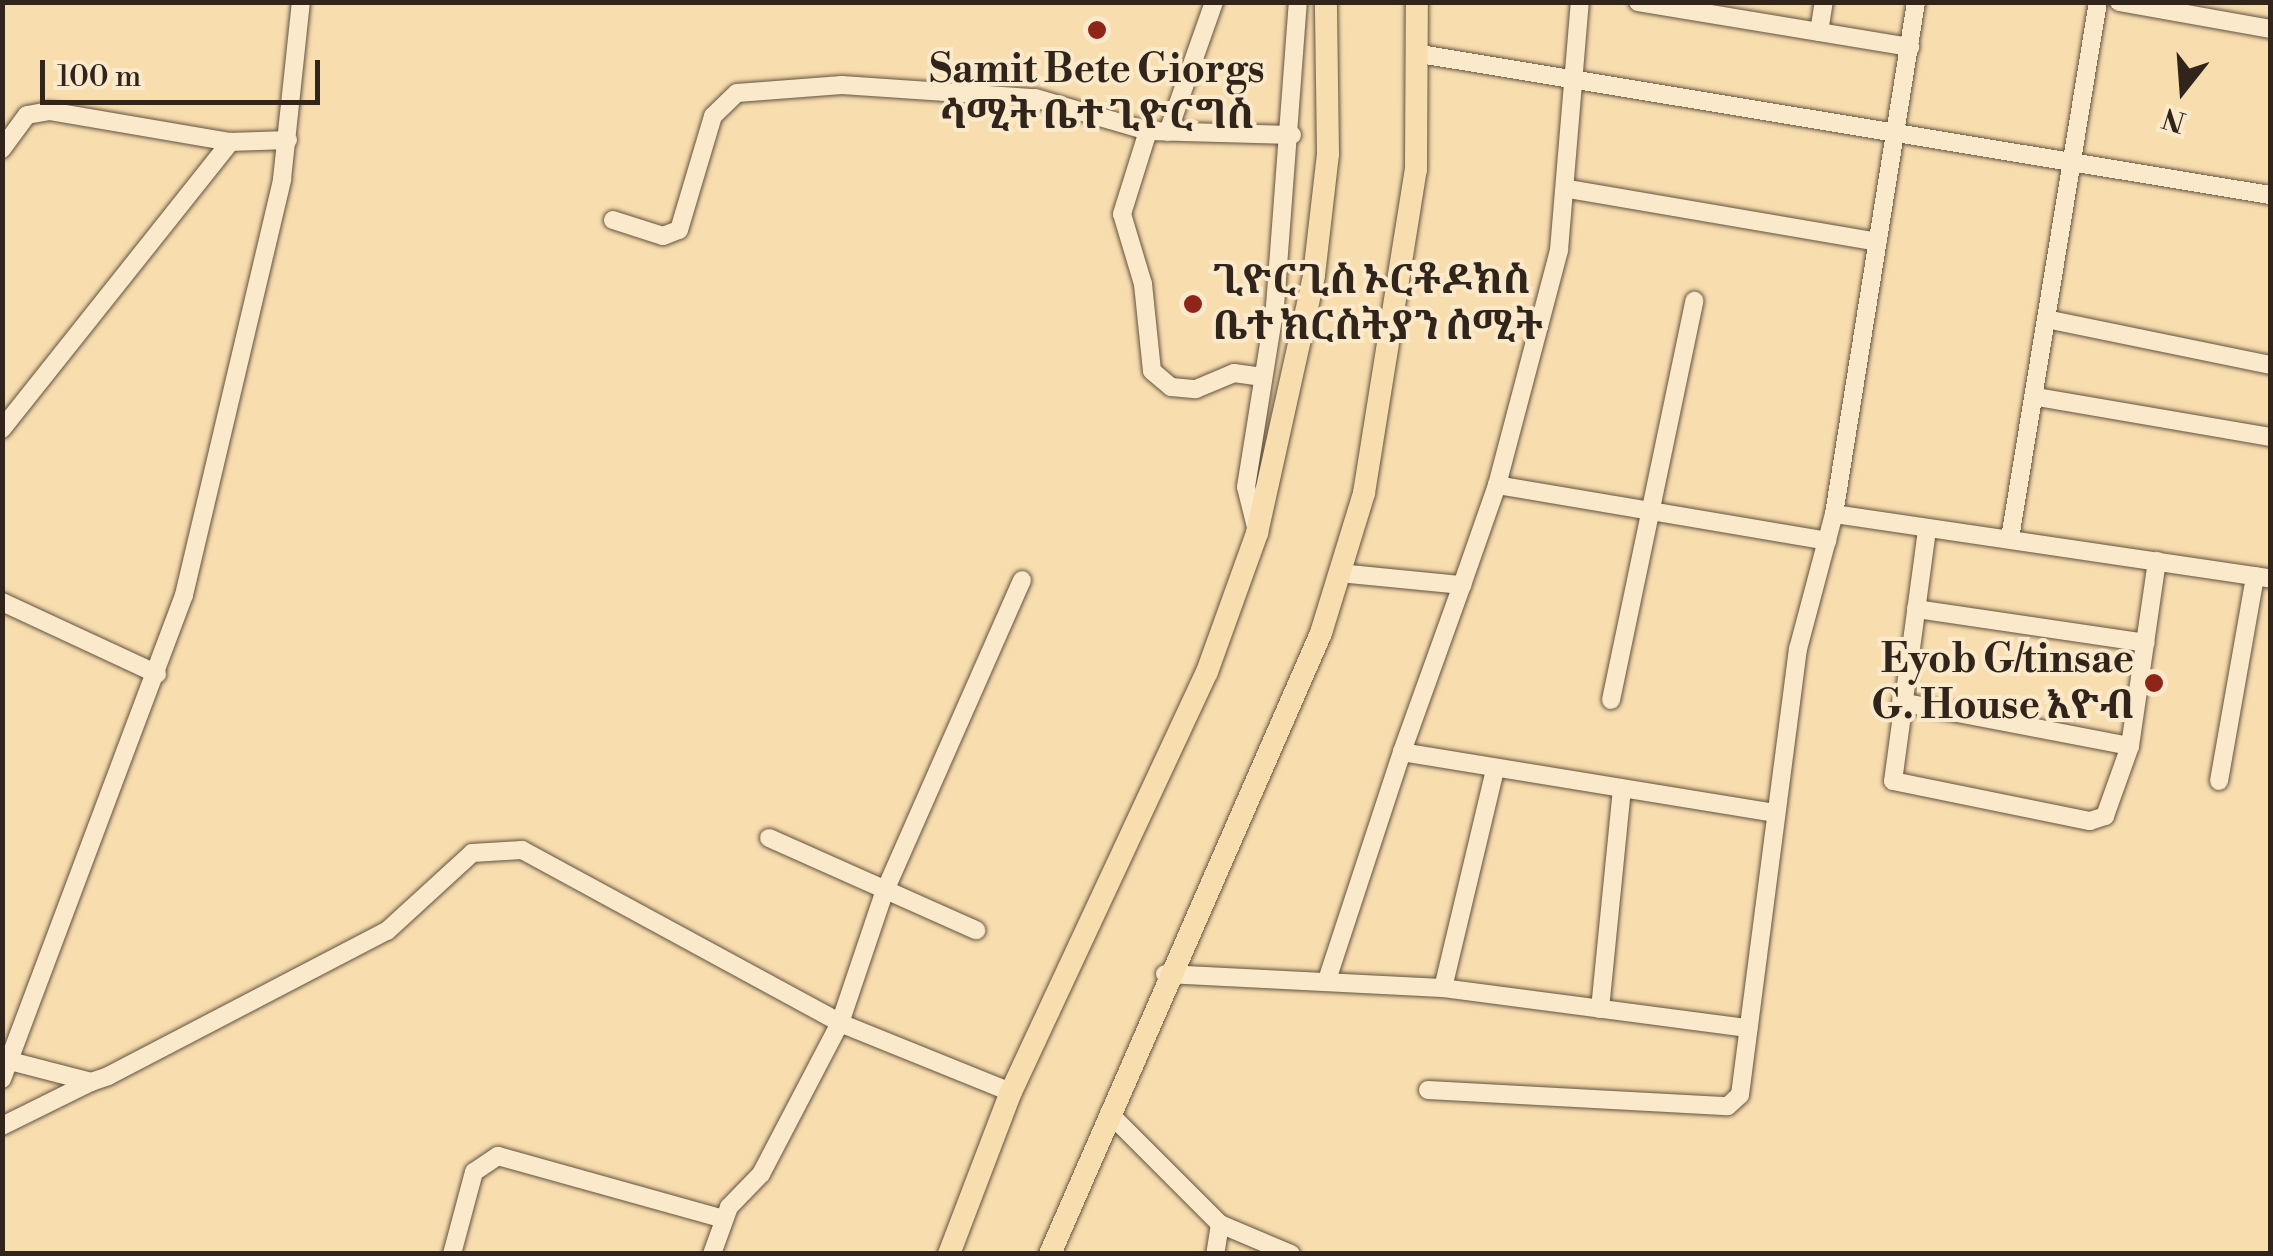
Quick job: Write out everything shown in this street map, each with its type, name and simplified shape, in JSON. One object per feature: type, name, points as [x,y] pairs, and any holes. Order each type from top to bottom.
[{"type":"main road","points":[[949,1254],[1011,1092],[1206,672],[1257,532],[1314,275],[1328,154],[1326,2]]},
{"type":"main road","points":[[1050,1254],[1165,974],[1270,754],[1339,573],[1377,438],[1403,282],[1420,54],[1417,2]]},
{"type":"street","points":[[91,1082],[6,1070],[157,674],[288,140],[301,2]]},
{"type":"street","points":[[1168,132],[1214,2]]},
{"type":"street","points":[[1257,532],[1246,487],[1292,135],[1298,2]]},
{"type":"street","points":[[1327,980],[1402,752],[1497,485],[1568,189],[1580,2]]},
{"type":"street","points":[[1638,2],[1691,7],[1910,47]]},
{"type":"street","points":[[1818,32],[1824,2]]},
{"type":"street","points":[[1428,1090],[1728,1106],[1740,1096],[1773,813],[1834,514],[1916,2]]},
{"type":"street","points":[[2010,538],[2051,320],[2070,158],[2098,2]]},
{"type":"street","points":[[2120,2],[2270,29]]},
{"type":"street","points":[[1420,54],[2070,158],[2270,195]]},
{"type":"street","points":[[613,220],[663,236],[679,230],[713,116],[736,92],[842,86],[1035,98],[1148,130],[1292,135]]},
{"type":"street","points":[[2,149],[27,115],[49,111],[230,142],[288,140]]},
{"type":"street","points":[[1148,130],[1122,214],[1143,284],[1152,371],[1171,388],[1196,389],[1234,373],[1261,378]]},
{"type":"street","points":[[2,429],[230,142]]},
{"type":"street","points":[[1568,189],[1878,242]]},
{"type":"street","points":[[1611,700],[1694,301]]},
{"type":"street","points":[[2051,320],[2270,365]]},
{"type":"street","points":[[2037,397],[2270,437]]},
{"type":"street","points":[[1497,485],[1652,516],[1826,541]]},
{"type":"street","points":[[1834,514],[2263,577],[2218,780]]},
{"type":"street","points":[[1927,530],[1901,702],[1894,781],[2071,818],[2105,816],[2130,746],[2157,561]]},
{"type":"street","points":[[1339,573],[1462,584]]},
{"type":"street","points":[[712,1254],[723,1218],[761,1174],[840,1023],[884,893],[1022,580]]},
{"type":"street","points":[[2,602],[157,674]]},
{"type":"street","points":[[1916,609],[2145,643]]},
{"type":"street","points":[[1901,702],[2130,746]]},
{"type":"street","points":[[1402,752],[1773,813]]},
{"type":"street","points":[[1443,988],[1495,770]]},
{"type":"street","points":[[1600,1008],[1622,790]]},
{"type":"street","points":[[769,838],[884,893],[976,930]]},
{"type":"street","points":[[2,1126],[372,940],[472,853],[522,850],[562,864],[840,1023],[1011,1092]]},
{"type":"street","points":[[1165,974],[1443,988],[1748,1028]]},
{"type":"street","points":[[1109,1112],[1220,1224],[1291,1254]]},
{"type":"street","points":[[452,1254],[474,1172],[498,1156],[723,1218]]},
{"type":"street","points":[[1215,1254],[1220,1224]]},
{"type":"place","name":"Samit Bete Giorgs ሳሚት ቤተ ጊዮርግስ","points":[[1097,30]]},
{"type":"place","name":"ጊዮርጊስ ኦርቶዶክስ ቤተ ክርስትያን ሰሚት","points":[[1193,304]]},
{"type":"place","name":"Eyob G/tinsae G. House እዮብ","points":[[2154,683]]}]
